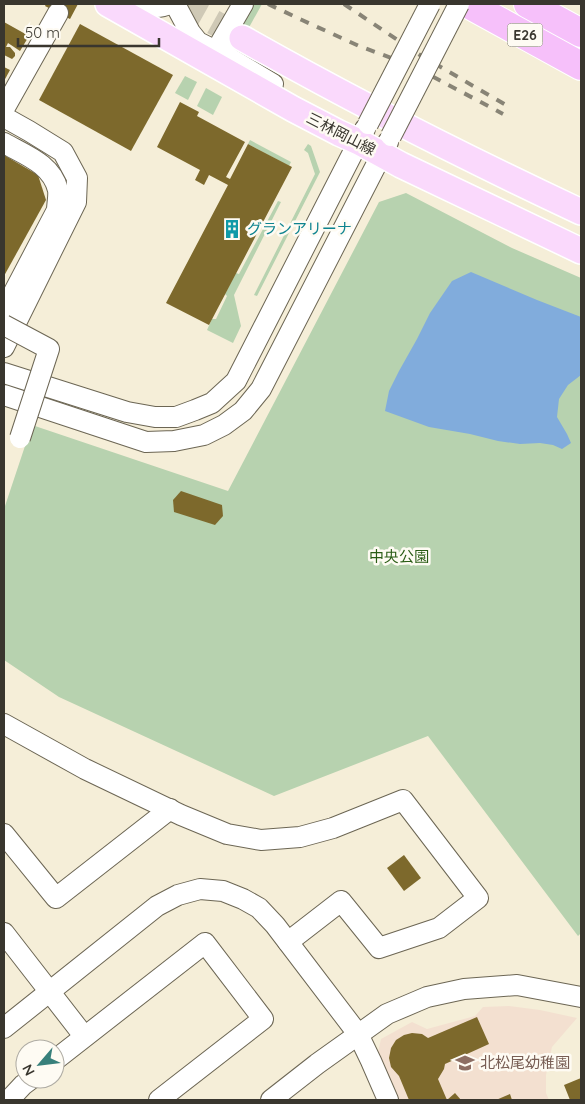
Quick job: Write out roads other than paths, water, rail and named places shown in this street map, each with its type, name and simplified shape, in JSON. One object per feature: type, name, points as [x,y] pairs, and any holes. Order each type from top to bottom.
[{"type":"highway","name":"E26","points":[[468,4],[581,66]]},
{"type":"highway","name":"E26","points":[[528,4],[581,33]]},
{"type":"main road","name":"三林岡山線","points":[[108,4],[339,133],[363,133],[581,251]]},
{"type":"main road","points":[[235,48],[305,74],[421,135],[581,212]]},
{"type":"street","points":[[139,4],[162,7],[169,4]]},
{"type":"street","points":[[174,4],[198,42],[235,48],[280,88],[293,108]]},
{"type":"street","points":[[235,48],[223,51],[221,42],[243,4]]},
{"type":"street","points":[[4,373],[127,412],[154,417],[176,417],[212,403],[236,381],[430,4]]},
{"type":"street","points":[[4,395],[146,442],[174,441],[204,435],[224,425],[243,411],[261,389],[459,4]]},
{"type":"street","points":[[4,109],[9,85],[58,13]]},
{"type":"street","points":[[4,116],[63,152],[77,178],[76,202],[4,347]]},
{"type":"street","points":[[4,143],[41,164],[52,176],[58,191],[57,210],[4,311]]},
{"type":"street","points":[[4,325],[49,348],[20,438]]},
{"type":"street","points":[[4,724],[85,769],[227,834],[261,840],[300,837],[333,828],[403,800],[478,898],[440,928],[379,948],[341,901],[288,942]]},
{"type":"street","points":[[4,834],[56,898],[170,809]]},
{"type":"street","points":[[4,1028],[157,906],[178,895],[200,889],[223,891],[243,899],[258,908],[275,924],[358,1034],[388,1100]]},
{"type":"street","points":[[5,937],[84,1036]]},
{"type":"street","points":[[65,1052],[205,943],[263,1019],[160,1100]]},
{"type":"street","points":[[271,1100],[387,1014],[427,997],[464,989],[517,985],[574,994],[581,997]]},
{"type":"street","points":[[9,1100],[19,1089]]},
{"type":"water","points":[[471,272],[581,317],[581,375],[568,385],[559,399],[557,417],[571,443],[562,449],[540,443],[520,444],[498,441],[429,427],[385,411],[389,391],[430,313],[452,281]]},
{"type":"tunnel","points":[[181,4],[242,38]]},
{"type":"railway","points":[[268,4],[359,46],[413,66],[503,114]]},
{"type":"railway","points":[[344,4],[420,55],[506,105]]},
{"type":"place","name":"グランアリーナ","points":[[232,229]]},
{"type":"place","name":"北松尾幼稚園","points":[[465,1063]]},
{"type":"park label","name":"中央公園","points":[[399,557]]}]
